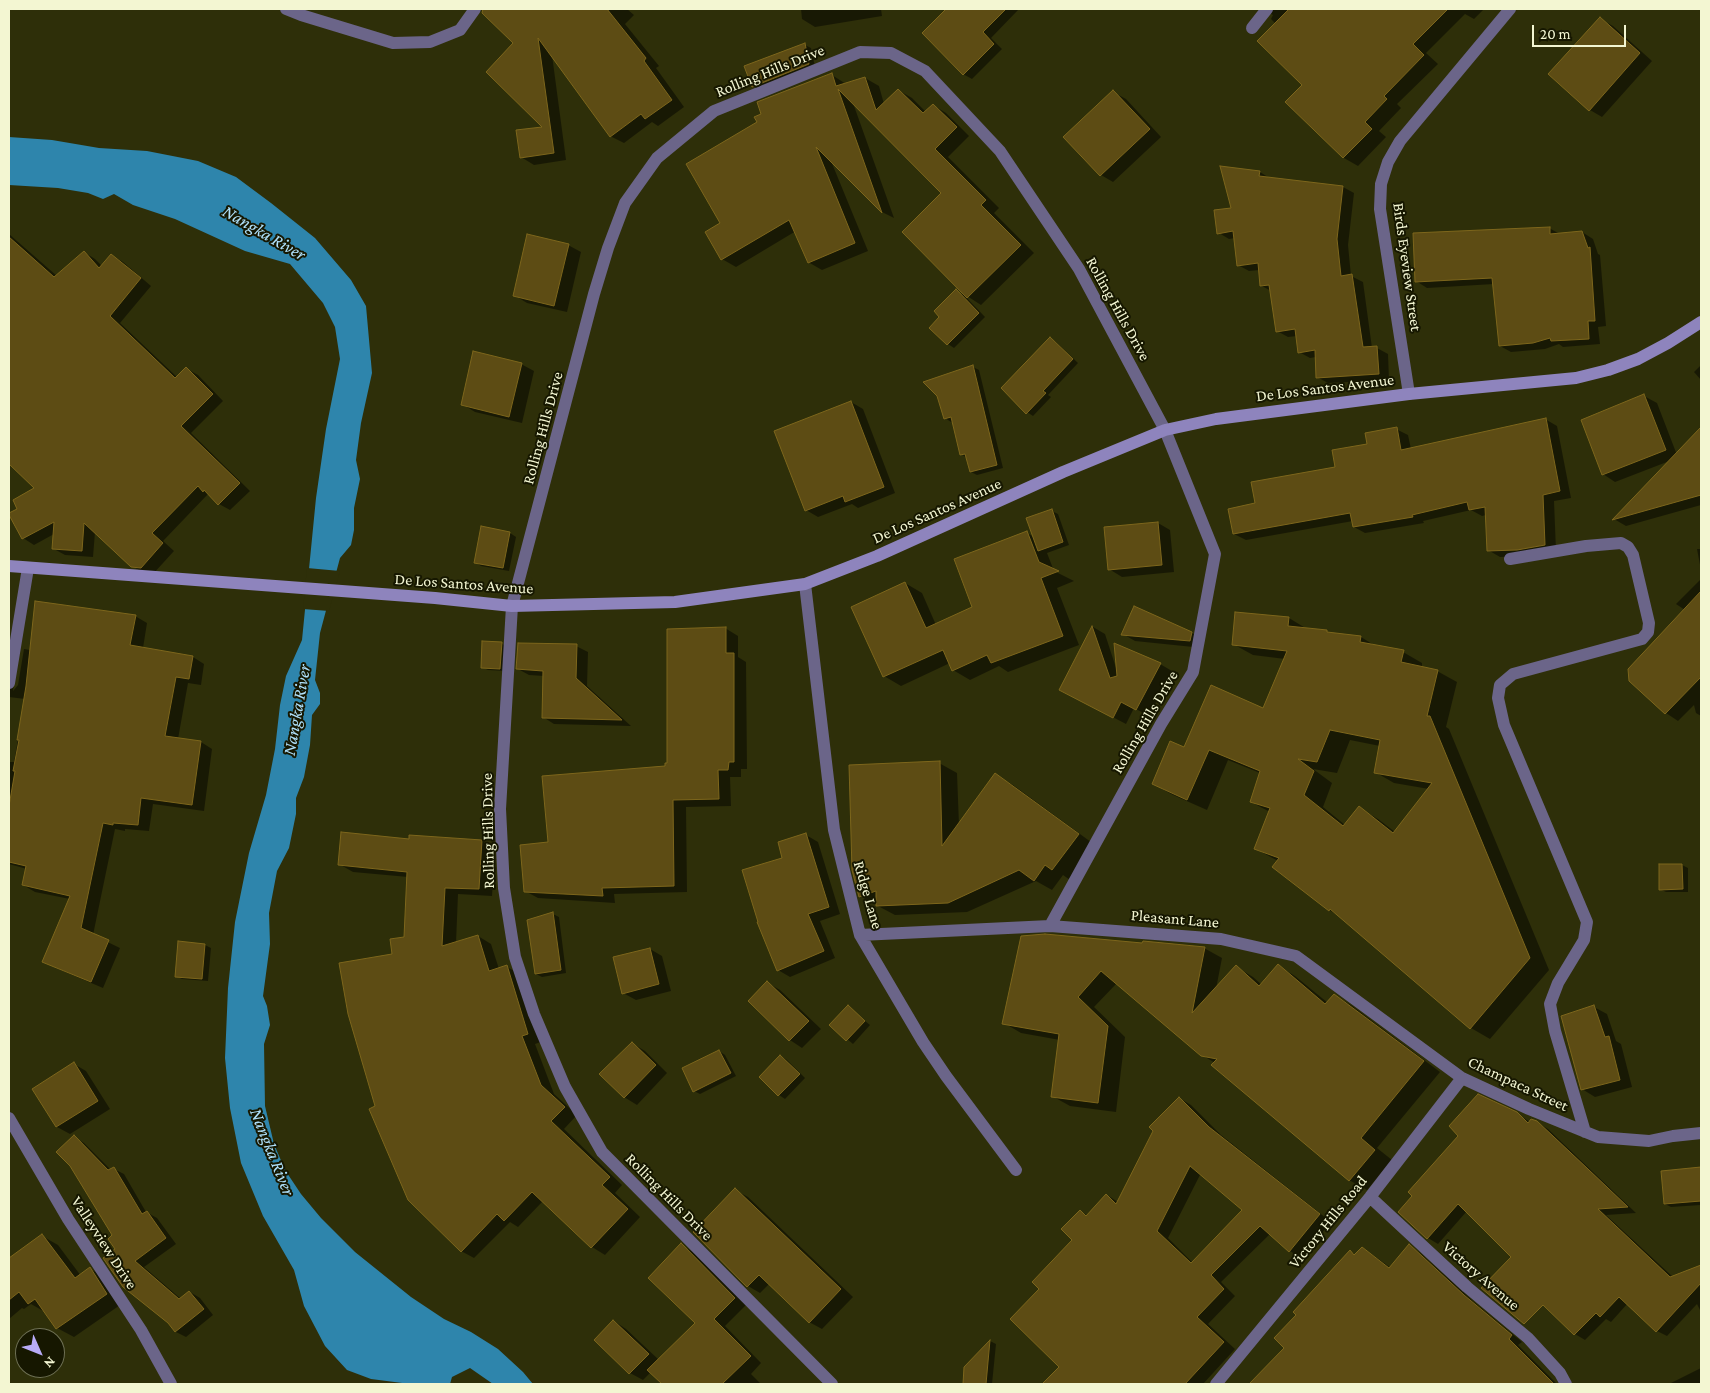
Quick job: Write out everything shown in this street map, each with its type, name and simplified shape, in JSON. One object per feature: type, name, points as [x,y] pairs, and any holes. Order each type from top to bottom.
[{"type":"street","points":[[286,9],[300,15],[394,43],[430,42],[460,30],[475,9]]},
{"type":"street","points":[[1252,28],[1267,9]]},
{"type":"street","name":"Birds Eyeview Street","points":[[1409,394],[1380,209],[1381,184],[1388,162],[1400,140],[1510,9]]},
{"type":"street","name":"Rolling Hills Drive","points":[[832,1384],[602,1152],[565,1087],[534,1014],[515,957],[504,888],[500,809],[512,606],[594,294],[608,248],[625,203],[657,158],[714,111],[860,52],[891,53],[925,71],[1000,151],[1078,269],[1165,430],[1215,554],[1193,672],[1161,724],[1050,926]]},
{"type":"street","name":"De Los Santos Avenue","points":[[9,566],[435,598],[512,606],[676,602],[805,584],[877,556],[1063,472],[1165,430],[1216,419],[1409,394],[1576,378],[1638,359],[1668,344],[1701,322]]},
{"type":"street","points":[[1510,559],[1586,546],[1621,543],[1628,547],[1633,554],[1649,623],[1648,632],[1642,639],[1513,674],[1500,685],[1498,698],[1504,725],[1587,922],[1584,940],[1558,983],[1550,1004],[1555,1031],[1585,1132]]},
{"type":"street","points":[[9,683],[28,568]]},
{"type":"street","name":"Ridge Lane","points":[[805,584],[834,830],[860,935],[922,1042],[1016,1170]]},
{"type":"street","points":[[860,935],[1050,926]]},
{"type":"street","name":"Pleasant Lane","points":[[1050,926],[1221,939],[1296,956]]},
{"type":"street","name":"Champaca Street","points":[[1296,956],[1462,1078],[1598,1138],[1649,1141],[1701,1133]]},
{"type":"street","name":"Victory Hills Road","points":[[1216,1384],[1370,1197],[1462,1078]]},
{"type":"street","name":"Valleyview Drive","points":[[9,1118],[68,1219],[141,1330],[171,1384]]},
{"type":"street","name":"Victory Avenue","points":[[1370,1197],[1467,1287],[1528,1338],[1560,1373],[1566,1384]]},
{"type":"water","name":"Nangka River","points":[[9,137],[52,140],[99,148],[147,151],[198,161],[236,177],[315,238],[351,280],[366,306],[372,373],[361,423],[356,460],[360,479],[354,508],[354,530],[351,545],[340,558],[320,633],[315,680],[320,693],[320,704],[312,715],[310,745],[304,777],[296,798],[296,814],[289,848],[277,871],[269,913],[270,944],[263,996],[267,1006],[270,1025],[264,1044],[265,1106],[274,1144],[285,1170],[301,1194],[321,1218],[355,1252],[411,1297],[444,1319],[471,1332],[498,1349],[533,1384],[493,1384],[470,1368],[452,1377],[450,1384],[410,1384],[371,1379],[347,1370],[325,1346],[304,1306],[294,1270],[263,1216],[241,1163],[230,1108],[225,1058],[228,988],[235,922],[249,853],[266,795],[286,676],[302,640],[316,498],[326,429],[340,359],[335,327],[323,303],[290,264],[245,251],[175,219],[133,205],[114,194],[103,199],[88,193],[58,188],[9,185]]},
{"type":"pier","points":[[307,568],[340,571],[329,611],[303,609]]},
{"type":"building","points":[[483,9],[607,9],[646,58],[644,61],[672,100],[645,119],[641,114],[610,137],[538,38],[554,153],[520,158],[516,130],[542,127],[486,72],[513,43],[482,13]]},
{"type":"building","points":[[946,9],[1006,9],[983,32],[994,44],[963,75],[922,33]]},
{"type":"building","points":[[1289,9],[1448,9],[1413,44],[1424,55],[1384,96],[1387,99],[1365,122],[1372,129],[1343,158],[1285,102],[1302,85],[1257,41]]},
{"type":"building","points":[[1600,17],[1640,53],[1589,111],[1548,74]]},
{"type":"building","points":[[805,43],[809,64],[752,87],[744,66]]},
{"type":"building","points":[[832,73],[836,86],[865,77],[876,110],[898,89],[923,113],[933,104],[957,127],[935,149],[986,200],[981,205],[1021,245],[967,298],[902,232],[941,193],[838,89],[882,213],[816,147],[855,243],[808,263],[789,220],[721,260],[705,232],[720,223],[686,164],[757,122],[754,117],[761,114],[757,102]]},
{"type":"building","points":[[1113,90],[1150,129],[1100,176],[1063,137]]},
{"type":"building","points":[[1220,166],[1260,171],[1259,176],[1343,186],[1337,239],[1341,276],[1352,274],[1363,347],[1377,346],[1379,374],[1316,378],[1315,350],[1298,353],[1295,329],[1276,332],[1269,285],[1260,286],[1258,263],[1237,266],[1233,231],[1217,234],[1214,210],[1231,208]]},
{"type":"building","points":[[1550,227],[1550,234],[1582,231],[1588,248],[1590,247],[1595,321],[1588,321],[1589,339],[1551,341],[1550,338],[1533,343],[1499,346],[1492,278],[1415,282],[1413,233]]},
{"type":"building","points":[[527,234],[569,244],[554,306],[513,296]]},
{"type":"building","points":[[9,237],[54,277],[84,251],[99,268],[111,254],[141,278],[110,316],[175,378],[186,367],[213,394],[181,426],[240,483],[218,505],[198,486],[152,533],[163,543],[141,568],[131,567],[84,523],[82,551],[52,549],[54,522],[22,539],[9,515],[9,513],[17,509],[13,500],[34,488],[9,464]]},
{"type":"building","points":[[956,289],[979,313],[947,345],[929,328],[939,317],[934,311]]},
{"type":"building","points":[[1050,337],[1073,359],[1043,391],[1046,393],[1026,414],[1001,388]]},
{"type":"building","points":[[473,351],[522,363],[509,417],[461,405]]},
{"type":"building","points":[[973,365],[997,465],[970,472],[965,454],[960,455],[951,417],[944,419],[937,396],[923,382]]},
{"type":"building","points":[[1644,394],[1666,450],[1602,475],[1581,420]]},
{"type":"building","points":[[851,401],[884,487],[845,502],[843,496],[805,511],[774,431]]},
{"type":"building","points":[[1546,418],[1560,491],[1543,495],[1545,545],[1517,550],[1487,551],[1485,507],[1469,510],[1467,502],[1412,515],[1413,517],[1353,527],[1350,513],[1233,534],[1228,509],[1255,503],[1251,482],[1335,467],[1332,450],[1367,444],[1365,433],[1397,427],[1401,450]]},
{"type":"building","points":[[1701,427],[1701,495],[1612,520]]},
{"type":"building","points":[[1052,509],[1063,542],[1038,551],[1026,518]]},
{"type":"building","points":[[1158,522],[1162,565],[1108,570],[1104,527]]},
{"type":"building","points":[[481,526],[510,532],[503,568],[474,563]]},
{"type":"building","points":[[1027,531],[1039,562],[1059,571],[1041,578],[1063,636],[991,663],[987,655],[952,671],[943,650],[883,677],[851,607],[905,582],[926,628],[972,607],[954,559]]},
{"type":"building","points":[[1701,591],[1701,677],[1665,714],[1629,681],[1628,669]]},
{"type":"building","points":[[35,601],[136,615],[130,645],[193,656],[189,679],[176,677],[165,736],[201,741],[192,805],[141,798],[138,825],[103,823],[81,928],[109,940],[91,982],[42,962],[70,896],[22,885],[26,866],[9,862],[9,806],[26,686]]},
{"type":"building","points":[[1134,606],[1192,632],[1190,641],[1121,635]]},
{"type":"building","points":[[1235,612],[1289,617],[1288,626],[1361,636],[1360,642],[1404,650],[1401,662],[1438,670],[1427,716],[1430,716],[1530,958],[1470,1029],[1330,909],[1329,911],[1272,867],[1279,858],[1254,849],[1270,808],[1250,802],[1260,771],[1209,750],[1187,800],[1152,784],[1170,741],[1184,747],[1211,685],[1263,708],[1287,651],[1232,645]],"holes":[[[1330,730],[1380,740],[1374,773],[1432,783],[1393,833],[1359,806],[1343,826],[1304,795],[1314,771],[1298,759],[1317,762]]]},
{"type":"building","points":[[1092,626],[1110,678],[1117,676],[1114,643],[1161,663],[1136,710],[1121,702],[1113,718],[1059,690]]},
{"type":"building","points":[[726,627],[726,653],[734,653],[734,762],[729,762],[728,770],[718,770],[719,799],[673,800],[674,886],[602,888],[603,896],[524,892],[520,845],[548,842],[542,776],[665,766],[665,763],[667,763],[667,629]]},
{"type":"building","points":[[482,641],[502,642],[500,669],[481,668]]},
{"type":"building","points":[[518,643],[577,644],[576,678],[622,720],[542,718],[543,671],[516,669]]},
{"type":"building","points":[[940,761],[942,846],[995,773],[1079,834],[1052,870],[1045,865],[1034,881],[1019,870],[948,903],[876,906],[876,891],[859,897],[852,870],[849,765]]},
{"type":"building","points":[[341,832],[409,839],[409,835],[482,840],[479,889],[445,888],[442,946],[478,935],[489,971],[507,965],[528,1034],[522,1036],[541,1085],[565,1107],[551,1121],[610,1177],[602,1185],[628,1209],[591,1248],[532,1192],[504,1221],[497,1214],[461,1252],[408,1200],[369,1109],[375,1106],[348,1014],[339,963],[392,954],[390,939],[404,937],[407,872],[338,865]]},
{"type":"building","points":[[806,833],[829,907],[808,914],[824,951],[777,971],[757,922],[742,870],[782,858],[778,842]]},
{"type":"building","points":[[1659,864],[1682,864],[1683,889],[1659,890]]},
{"type":"building","points":[[553,912],[561,970],[535,974],[527,920]]},
{"type":"building","points":[[1045,934],[1205,947],[1192,1013],[1236,965],[1259,986],[1278,964],[1325,1004],[1334,994],[1424,1061],[1361,1138],[1375,1150],[1349,1181],[1211,1065],[1217,1059],[1201,1056],[1101,971],[1078,997],[1108,1026],[1098,1103],[1051,1097],[1059,1034],[1002,1024],[1021,936]]},
{"type":"building","points":[[178,941],[205,944],[202,979],[175,977]]},
{"type":"building","points":[[650,948],[659,984],[622,994],[613,957]]},
{"type":"building","points":[[767,981],[809,1021],[789,1041],[748,1001]]},
{"type":"building","points":[[848,1005],[865,1021],[846,1041],[829,1025]]},
{"type":"building","points":[[1594,1005],[1605,1037],[1609,1036],[1620,1080],[1581,1090],[1561,1016]]},
{"type":"building","points":[[632,1042],[656,1065],[624,1098],[599,1074]]},
{"type":"building","points":[[719,1050],[731,1073],[693,1092],[682,1068]]},
{"type":"building","points":[[780,1055],[800,1074],[778,1096],[759,1077]]},
{"type":"building","points":[[74,1062],[98,1101],[56,1127],[32,1089]]},
{"type":"building","points":[[1478,1094],[1517,1112],[1528,1123],[1531,1119],[1537,1121],[1628,1207],[1598,1209],[1670,1277],[1701,1265],[1701,1283],[1656,1332],[1619,1297],[1600,1317],[1596,1313],[1574,1335],[1543,1305],[1524,1324],[1481,1288],[1511,1257],[1458,1204],[1427,1239],[1398,1212],[1412,1196],[1408,1192],[1458,1136],[1449,1126]]},
{"type":"building","points":[[1179,1097],[1209,1127],[1320,1214],[1289,1252],[1260,1226],[1211,1275],[1224,1289],[1197,1317],[1224,1342],[1185,1384],[1042,1384],[1059,1367],[1010,1319],[1039,1289],[1032,1282],[1072,1240],[1061,1229],[1080,1210],[1086,1216],[1106,1194],[1116,1204],[1153,1131],[1149,1127]],"holes":[[[1190,1166],[1242,1210],[1191,1263],[1157,1231]]]},
{"type":"building","points":[[74,1135],[108,1170],[114,1167],[142,1214],[147,1211],[166,1238],[135,1261],[179,1299],[189,1291],[204,1309],[175,1332],[168,1323],[123,1287],[103,1258],[115,1249],[108,1239],[112,1235],[70,1166],[56,1152]]},
{"type":"building","points":[[1701,1167],[1701,1201],[1664,1204],[1661,1171]]},
{"type":"building","points":[[735,1188],[841,1289],[809,1323],[759,1275],[747,1287],[693,1232]]},
{"type":"building","points":[[42,1234],[75,1278],[90,1267],[107,1294],[55,1328],[35,1299],[28,1304],[19,1292],[9,1300],[9,1258]]},
{"type":"building","points":[[681,1243],[735,1298],[714,1319],[751,1356],[722,1384],[662,1384],[647,1370],[695,1323],[648,1278]]},
{"type":"building","points":[[1409,1244],[1464,1295],[1512,1335],[1509,1339],[1554,1384],[1249,1384],[1284,1348],[1274,1338],[1296,1315],[1293,1312],[1350,1250],[1354,1255],[1362,1247],[1389,1268]]},
{"type":"building","points":[[613,1320],[649,1354],[629,1374],[594,1340]]},
{"type":"building","points":[[990,1340],[986,1384],[963,1384],[964,1367]]}]
